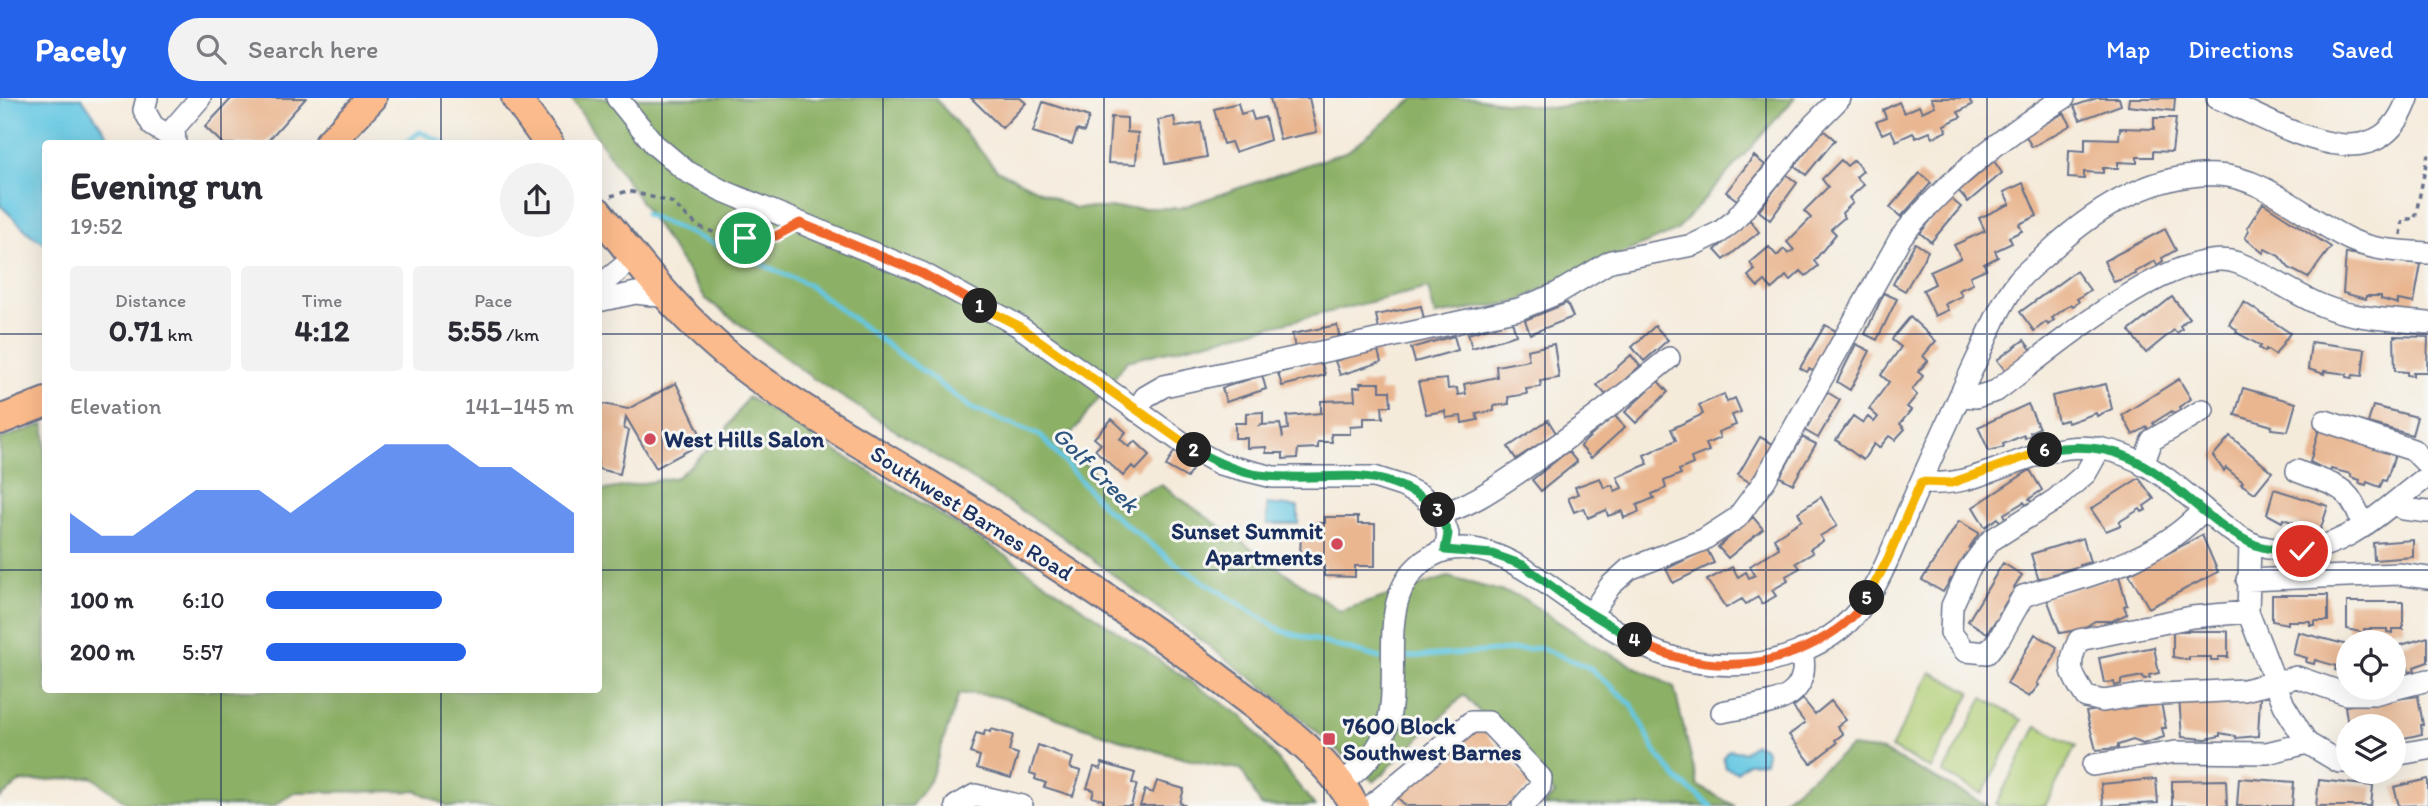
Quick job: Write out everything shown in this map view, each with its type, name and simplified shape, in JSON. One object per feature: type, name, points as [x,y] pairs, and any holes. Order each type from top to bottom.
[{"type":"main road","points":[[331,140],[372,98]]},
{"type":"main road","points":[[516,98],[546,140]]},
{"type":"main road","name":"Southwest Barnes Road","points":[[603,204],[634,258],[668,297],[715,343],[762,381],[983,518],[1179,647],[1292,734],[1347,796]]},
{"type":"main road","points":[[0,420],[42,404]]},
{"type":"street","points":[[147,98],[144,110],[153,126],[173,140]]},
{"type":"street","points":[[174,140],[174,128],[200,98]]},
{"type":"street","points":[[617,98],[655,145],[686,171],[721,190],[922,273],[1017,325],[1187,446],[1220,464],[1273,477],[1374,477],[1422,496],[1440,513],[1448,534],[1445,550]]},
{"type":"street","points":[[1137,411],[1145,397],[1164,386],[1519,309],[1556,294],[1611,261],[1693,245],[1734,221],[1814,124],[1840,98]]},
{"type":"street","points":[[1591,614],[1610,586],[1629,569],[1703,540],[1737,518],[1765,480],[1900,237],[1929,202],[1981,158],[2064,98]]},
{"type":"street","points":[[2217,98],[2319,141],[2345,147],[2364,145],[2386,135],[2402,116],[2408,98]]},
{"type":"street","points":[[1347,796],[1382,739],[1391,712],[1395,605],[1413,574],[1427,558],[1445,550],[1492,554],[1523,565],[1591,614],[1657,652],[1691,662],[1720,665],[1768,662],[1802,650],[1839,630],[1864,602],[1888,559],[1960,395],[2017,282],[2087,219],[2111,203],[2156,184],[2193,175],[2237,177],[2347,239],[2378,248],[2428,253]]},
{"type":"street","points":[[602,284],[634,258]]},
{"type":"street","points":[[1960,395],[1976,397],[1996,391],[2152,279],[2183,265],[2214,260],[2237,263],[2326,308],[2428,324]]},
{"type":"street","points":[[602,300],[636,293],[668,297]]},
{"type":"street","points":[[1440,513],[1454,510],[1503,483],[1572,436],[1669,358]]},
{"type":"street","points":[[2143,465],[2152,440],[2203,410]]},
{"type":"street","points":[[2325,421],[2413,450],[2428,465]]},
{"type":"street","points":[[1921,482],[1951,483],[2048,449],[2101,448],[2143,465],[2250,543],[2269,549],[2302,551],[2332,544],[2363,527],[2428,476]]},
{"type":"street","points":[[2101,448],[2086,473],[2055,500],[1990,541],[1969,569],[1952,606],[1951,633],[1965,651],[1987,653],[2000,637],[2023,596],[2119,568],[2187,527],[2204,509]]},
{"type":"street","points":[[2297,471],[2346,491],[2356,504],[2363,527]]},
{"type":"street","points":[[2396,502],[2404,509],[2428,512]]},
{"type":"street","points":[[2250,543],[2248,612],[2284,705],[2307,743],[2336,760]]},
{"type":"street","points":[[2247,580],[2399,573],[2428,578]]},
{"type":"street","points":[[2248,612],[2192,617],[2079,640],[2070,658],[2073,678],[2086,697],[2102,701],[2140,695],[2244,690],[2297,677],[2346,694],[2374,694],[2428,680]]},
{"type":"street","points":[[1723,712],[1794,695],[1803,682],[1805,668],[1802,650]]},
{"type":"street","points":[[1371,806],[1471,722],[1479,720],[1488,722],[1541,778],[1540,787],[1523,806]]},
{"type":"street","points":[[2093,765],[2175,752],[2267,753],[2307,743]]},
{"type":"street","points":[[2406,753],[2428,750]]},
{"type":"street","points":[[956,806],[975,794],[1022,806]]},
{"type":"path","points":[[2400,251],[2403,219],[2415,219],[2428,153]]},
{"type":"path","points":[[603,204],[628,191],[651,195],[674,204],[698,226],[725,237],[764,238],[786,232],[800,223]]},
{"type":"green space","points":[[571,98],[935,98],[997,170],[1074,208],[1180,208],[1348,151],[1415,98],[1472,98],[1550,108],[1623,98],[1795,98],[1676,231],[1564,278],[1518,302],[1435,315],[1428,288],[1127,361],[1064,444],[1123,500],[1161,485],[1340,611],[1448,577],[1519,596],[1600,649],[1674,687],[1698,786],[1735,806],[1543,806],[1555,794],[1464,695],[1374,782],[1274,695],[1060,535],[811,377],[706,299],[602,144],[602,140],[599,140]]},
{"type":"green space","points":[[748,397],[999,551],[1244,718],[1315,806],[1261,806],[1241,769],[1175,756],[1015,702],[974,694],[959,694],[930,781],[911,806],[448,806],[417,791],[296,792],[273,806],[131,806],[92,777],[20,782],[0,798],[0,439],[42,425],[42,693],[602,693],[602,490],[677,477],[719,440]]},
{"type":"green space","points":[[1931,672],[1971,692],[1931,769],[1891,748]]},
{"type":"green space","points":[[1983,698],[2022,720],[1982,794],[1943,773]]},
{"type":"green space","points":[[2037,726],[2076,746],[2045,806],[1999,806],[1996,804]]},
{"type":"green space","points":[[1851,747],[1883,751],[1988,806],[1774,806]]},
{"type":"water","points":[[0,98],[82,98],[111,140],[42,140],[42,242],[0,205]]},
{"type":"water","points":[[1267,504],[1298,507],[1298,524],[1267,524]]},
{"type":"water","points":[[1754,744],[1764,747],[1767,753],[1765,762],[1748,763],[1737,772],[1726,768],[1723,757],[1729,750],[1744,752]]},
{"type":"building","points":[[232,98],[306,98],[269,140],[219,140],[205,127]]},
{"type":"building","points":[[971,98],[1020,98],[1026,103],[1002,128]]},
{"type":"building","points":[[1270,98],[1309,98],[1317,132],[1280,140]]},
{"type":"building","points":[[1931,98],[1969,98],[1972,105],[1958,112],[1961,117],[1944,125],[1947,131],[1932,138],[1930,132],[1916,138],[1913,133],[1896,141],[1891,130],[1882,134],[1876,122],[1886,118],[1883,110],[1899,102],[1904,113],[1919,106],[1922,112],[1935,106]]},
{"type":"building","points":[[2097,98],[2119,98],[2121,105],[2080,120],[2074,106]]},
{"type":"building","points":[[2129,98],[2175,98],[2174,111],[2128,106]]},
{"type":"building","points":[[1043,102],[1089,117],[1084,132],[1077,130],[1072,144],[1033,132]]},
{"type":"building","points":[[1238,103],[1241,114],[1251,111],[1254,120],[1265,117],[1270,140],[1235,152],[1231,142],[1223,144],[1214,109]]},
{"type":"building","points":[[2064,113],[2071,125],[2032,147],[2025,135]]},
{"type":"building","points":[[1111,117],[1127,118],[1127,132],[1138,133],[1136,164],[1108,163]]},
{"type":"building","points":[[1174,117],[1176,127],[1201,123],[1207,157],[1165,164],[1158,120]]},
{"type":"building","points":[[2154,118],[2176,118],[2172,152],[2153,151],[2153,157],[2137,157],[2137,163],[2118,162],[2118,168],[2103,168],[2103,173],[2084,172],[2084,179],[2068,178],[2069,150],[2085,151],[2085,138],[2119,139],[2120,128],[2154,129]]},
{"type":"building","points":[[1823,130],[1835,140],[1806,175],[1795,166]]},
{"type":"building","points":[[1754,156],[1765,165],[1737,200],[1726,192]]},
{"type":"building","points":[[1841,160],[1847,166],[1854,160],[1863,171],[1856,177],[1864,185],[1849,198],[1853,203],[1842,213],[1844,218],[1831,229],[1836,234],[1814,261],[1818,266],[1806,276],[1801,271],[1790,281],[1786,276],[1772,289],[1765,281],[1758,287],[1748,276],[1755,270],[1750,263],[1769,247],[1777,256],[1784,249],[1788,254],[1794,250],[1787,242],[1811,218],[1804,211],[1828,187],[1822,179]]},
{"type":"building","points":[[1994,161],[2002,173],[1968,202],[1959,191]]},
{"type":"building","points":[[1920,173],[1931,183],[1901,217],[1890,207]]},
{"type":"building","points":[[1786,174],[1797,183],[1770,220],[1759,211]]},
{"type":"building","points":[[2023,183],[2037,216],[2019,224],[2022,231],[2009,237],[2012,243],[1995,251],[1998,257],[1984,264],[1986,269],[1970,276],[1973,284],[1959,290],[1962,296],[1945,304],[1948,310],[1935,316],[1923,290],[1935,284],[1930,272],[1961,258],[1954,245],[1985,231],[1979,218],[2010,204],[2004,192]]},
{"type":"building","points":[[1949,197],[1961,207],[1931,242],[1920,233]]},
{"type":"building","points":[[2263,203],[2331,247],[2308,278],[2289,268],[2279,256],[2265,249],[2263,253],[2245,238],[2249,231],[2247,228]]},
{"type":"building","points":[[1750,220],[1759,232],[1724,260],[1715,250]]},
{"type":"building","points":[[2165,229],[2176,250],[2162,258],[2163,261],[2157,265],[2155,261],[2135,272],[2136,274],[2114,282],[2104,261]]},
{"type":"building","points":[[1915,243],[1928,251],[1905,291],[1893,284]]},
{"type":"building","points":[[2346,253],[2421,264],[2414,303],[2398,300],[2398,304],[2381,299],[2381,296],[2366,296],[2366,299],[2343,293]]},
{"type":"building","points":[[2076,271],[2090,290],[2077,299],[2079,302],[2073,306],[2071,304],[2052,318],[2054,320],[2048,325],[2046,322],[2034,331],[2020,312]]},
{"type":"building","points":[[1884,293],[1897,299],[1877,340],[1865,334]]},
{"type":"building","points":[[2172,297],[2189,318],[2180,326],[2182,329],[2177,333],[2174,330],[2146,353],[2129,331]]},
{"type":"building","points":[[2244,302],[2290,333],[2275,355],[2259,348],[2261,346],[2236,332],[2229,324]]},
{"type":"building","points":[[1567,303],[1573,317],[1530,334],[1525,320]]},
{"type":"building","points":[[1421,306],[1424,319],[1379,329],[1376,315]]},
{"type":"building","points":[[1910,317],[1936,341],[1923,356],[1928,361],[1918,372],[1923,376],[1912,390],[1917,395],[1907,407],[1911,410],[1900,424],[1905,429],[1895,440],[1889,436],[1879,448],[1874,444],[1863,460],[1836,440],[1853,416],[1863,423],[1868,417],[1874,422],[1878,417],[1869,409],[1889,382],[1881,375],[1901,347],[1892,340]]},
{"type":"building","points":[[1512,321],[1516,335],[1472,348],[1468,334]]},
{"type":"building","points":[[1337,325],[1340,339],[1295,348],[1292,334]]},
{"type":"building","points":[[1825,325],[1838,332],[1815,372],[1809,369],[1807,372],[1800,368]]},
{"type":"building","points":[[1655,326],[1668,340],[1644,361],[1632,347]]},
{"type":"building","points":[[1454,336],[1458,350],[1415,362],[1411,348]]},
{"type":"building","points":[[2394,336],[2428,337],[2427,372],[2413,372],[2413,376],[2407,375],[2407,372],[2395,371]]},
{"type":"building","points":[[2024,340],[2035,355],[2008,374],[1997,360]]},
{"type":"building","points":[[2311,342],[2365,349],[2362,376],[2353,375],[2352,378],[2346,377],[2347,374],[2324,371],[2324,374],[2308,369]]},
{"type":"building","points":[[1554,344],[1559,378],[1540,381],[1541,387],[1526,389],[1527,394],[1508,397],[1509,404],[1494,406],[1494,411],[1476,414],[1478,420],[1462,423],[1461,416],[1446,418],[1445,411],[1426,414],[1418,382],[1447,379],[1448,389],[1457,388],[1458,395],[1466,394],[1464,384],[1497,377],[1496,366],[1529,360],[1527,350]]},
{"type":"building","points":[[1856,344],[1870,351],[1850,390],[1837,382]]},
{"type":"building","points":[[1377,347],[1381,362],[1340,375],[1335,361]]},
{"type":"building","points":[[1631,355],[1640,366],[1607,396],[1597,385]]},
{"type":"building","points":[[1321,361],[1325,375],[1282,386],[1278,373]]},
{"type":"building","points":[[1262,375],[1266,389],[1226,402],[1222,388]]},
{"type":"building","points":[[2179,379],[2191,399],[2179,407],[2181,410],[2174,414],[2172,411],[2153,423],[2154,426],[2148,430],[2147,427],[2133,435],[2122,415]]},
{"type":"building","points":[[1658,381],[1668,392],[1636,423],[1625,412]]},
{"type":"building","points":[[676,383],[704,442],[656,468],[626,417],[624,429],[629,430],[620,474],[602,470],[602,404],[628,409]]},
{"type":"building","points":[[1360,383],[1380,383],[1380,391],[1390,391],[1391,406],[1382,406],[1383,418],[1364,418],[1364,426],[1350,427],[1350,434],[1331,434],[1332,442],[1318,442],[1318,448],[1298,449],[1297,458],[1283,459],[1283,453],[1266,453],[1266,447],[1247,448],[1247,438],[1235,438],[1235,423],[1246,423],[1246,413],[1263,412],[1263,423],[1260,425],[1280,424],[1283,438],[1282,430],[1288,429],[1287,416],[1321,413],[1321,401],[1355,400],[1354,387],[1361,387]]},
{"type":"building","points":[[2106,384],[2112,409],[2097,416],[2096,413],[2068,423],[2067,420],[2058,422],[2052,396]]},
{"type":"building","points":[[2243,388],[2296,403],[2288,431],[2271,429],[2272,426],[2235,415]]},
{"type":"building","points":[[1827,392],[1840,400],[1818,438],[1804,430]]},
{"type":"building","points":[[1724,394],[1727,402],[1735,398],[1741,412],[1732,415],[1736,425],[1718,432],[1720,438],[1706,444],[1709,451],[1691,458],[1693,464],[1679,470],[1681,474],[1664,481],[1666,488],[1652,494],[1654,498],[1637,505],[1639,512],[1624,518],[1622,511],[1608,516],[1606,510],[1588,518],[1584,508],[1574,512],[1568,498],[1578,494],[1575,487],[1600,478],[1604,488],[1612,485],[1615,491],[1622,488],[1617,477],[1648,464],[1644,455],[1676,440],[1671,429],[1703,414],[1699,405]]},
{"type":"building","points":[[2028,404],[2039,428],[2025,438],[2024,435],[2003,444],[2004,447],[1989,451],[1978,427]]},
{"type":"building","points":[[2373,406],[2417,417],[2412,435],[2368,423]]},
{"type":"building","points":[[1614,415],[1625,427],[1591,458],[1580,446]]},
{"type":"building","points":[[1112,419],[1126,432],[1120,439],[1129,447],[1135,441],[1150,455],[1136,470],[1132,466],[1123,476],[1095,450],[1101,444],[1094,438]]},
{"type":"building","points":[[1548,420],[1556,433],[1516,459],[1508,447]]},
{"type":"building","points":[[2320,425],[2396,452],[2386,481],[2383,480],[2380,487],[2367,482],[2366,485],[2359,483],[2360,480],[2351,477],[2351,474],[2331,469],[2330,472],[2310,462]]},
{"type":"building","points":[[2230,436],[2272,472],[2255,493],[2241,484],[2243,482],[2226,468],[2224,471],[2213,456]]},
{"type":"building","points":[[1760,437],[1773,444],[1751,483],[1738,475]]},
{"type":"building","points":[[1802,437],[1816,444],[1793,484],[1780,477]]},
{"type":"building","points":[[1175,450],[1196,463],[1187,478],[1166,466]]},
{"type":"building","points":[[1568,451],[1577,462],[1541,491],[1532,480]]},
{"type":"building","points":[[2030,470],[2042,490],[2029,499],[2031,502],[2026,505],[2024,502],[2004,514],[2006,518],[2000,522],[1998,518],[1985,527],[1973,507]]},
{"type":"building","points":[[2139,478],[2154,499],[2144,506],[2146,510],[2142,512],[2140,509],[2119,522],[2121,525],[2106,531],[2091,509]]},
{"type":"building","points":[[2274,489],[2328,506],[2320,531],[2309,528],[2308,531],[2303,529],[2304,526],[2283,519],[2282,522],[2267,514]]},
{"type":"building","points":[[1821,497],[1837,526],[1820,536],[1823,541],[1810,549],[1813,553],[1796,563],[1800,568],[1786,576],[1788,581],[1772,590],[1776,596],[1762,604],[1758,597],[1746,604],[1742,599],[1726,608],[1707,580],[1732,567],[1738,577],[1746,572],[1749,578],[1755,575],[1750,566],[1779,548],[1774,538],[1802,520],[1798,512]]},
{"type":"building","name":"Sunset Summit Apartments","points":[[1325,517],[1358,517],[1358,524],[1375,524],[1375,566],[1355,566],[1355,577],[1324,576],[1324,566],[1310,566],[1310,559],[1300,559],[1301,530],[1310,530],[1310,523],[1325,523]]},
{"type":"building","points":[[1753,517],[1763,529],[1728,558],[1718,547]]},
{"type":"building","points":[[1959,521],[1979,533],[1969,548],[1973,550],[1969,556],[1966,554],[1954,573],[1958,576],[1954,581],[1951,579],[1943,592],[1922,580]]},
{"type":"building","points":[[2202,535],[2218,572],[2149,608],[2129,574]]},
{"type":"building","points":[[2083,538],[2090,562],[2080,565],[2081,568],[2077,570],[2076,567],[2053,574],[2053,577],[2038,578],[2031,554]]},
{"type":"building","points":[[2413,540],[2413,557],[2374,560],[2373,543]]},
{"type":"building","points":[[1707,549],[1714,563],[1673,583],[1666,569]]},
{"type":"building","points":[[2003,563],[2022,575],[2014,587],[2018,590],[2014,595],[2011,594],[1999,614],[2002,616],[1999,622],[1996,620],[1987,633],[1968,621]]},
{"type":"building","points":[[2119,576],[2127,614],[2112,621],[2095,621],[2082,629],[2060,633],[2046,596]]},
{"type":"building","points":[[2272,595],[2328,595],[2328,621],[2315,621],[2315,625],[2310,625],[2310,621],[2288,621],[2288,624],[2272,621]]},
{"type":"building","points":[[2347,602],[2403,602],[2403,629],[2347,629]]},
{"type":"building","points":[[2173,631],[2228,631],[2228,657],[2211,660],[2211,657],[2189,657],[2189,660],[2173,657]]},
{"type":"building","points":[[2298,632],[2336,642],[2336,666],[2315,660],[2314,664],[2306,662],[2307,658],[2293,654]]},
{"type":"building","points":[[2035,634],[2057,647],[2054,658],[2037,683],[2039,685],[2029,697],[2007,684]]},
{"type":"building","points":[[2428,637],[2428,662],[2414,667],[2415,671],[2409,672],[2406,669],[2406,643]]},
{"type":"building","points":[[2154,647],[2159,673],[2149,675],[2150,678],[2144,679],[2143,676],[2121,680],[2121,684],[2115,686],[2114,682],[2104,683],[2099,658]]},
{"type":"building","points":[[2418,696],[2422,734],[2406,738],[2406,714],[2346,714],[2345,706],[2406,700],[2406,698]]},
{"type":"building","points":[[2260,697],[2258,736],[2236,738],[2220,733],[2220,736],[2206,739],[2182,737],[2179,698]]},
{"type":"building","points":[[2160,698],[2166,728],[2162,728],[2164,737],[2143,744],[2133,740],[2118,745],[2118,748],[2096,750],[2086,712]]},
{"type":"building","points":[[1803,699],[1815,714],[1831,701],[1846,720],[1837,726],[1843,734],[1835,740],[1837,743],[1811,763],[1789,735],[1805,723],[1793,707]]},
{"type":"building","points":[[1478,725],[1532,784],[1508,806],[1406,806],[1398,798]]},
{"type":"building","points":[[991,729],[1013,735],[1009,751],[1018,754],[1011,778],[977,768],[980,756],[970,753],[976,733],[984,735],[985,730],[990,732]]},
{"type":"building","points":[[1038,745],[1073,758],[1070,768],[1081,771],[1073,796],[1044,787],[1046,783],[1035,779],[1036,775],[1030,773]]},
{"type":"building","points":[[1102,763],[1135,773],[1132,783],[1137,784],[1131,806],[1103,806],[1103,800],[1092,797],[1094,790],[1087,788],[1094,767],[1101,769]]},
{"type":"building","points":[[2239,778],[2294,782],[2292,806],[2237,806]]},
{"type":"building","points":[[2156,779],[2158,803],[2103,806],[2101,784]]},
{"type":"building","points":[[2428,779],[2428,805],[2399,806],[2394,787]]},
{"type":"building","points":[[2226,780],[2227,806],[2172,806],[2172,781]]},
{"type":"building","points":[[2319,780],[2373,786],[2371,806],[2316,806]]},
{"type":"building","points":[[1157,781],[1184,789],[1180,803],[1186,806],[1140,806],[1145,790],[1153,793]]},
{"type":"waterway","name":"Golf Creek","points":[[409,140],[420,132],[438,140]]},
{"type":"waterway","name":"Golf Creek","points":[[645,214],[807,284],[971,408],[1041,436],[1106,509],[1176,564],[1282,631],[1380,658]]},
{"type":"waterway","name":"Golf Creek","points":[[1407,657],[1541,648],[1590,668],[1632,705],[1656,753],[1678,780],[1711,806]]},
{"type":"place","name":"West Hills Salon","points":[[650,439]]},
{"type":"place","name":"Sunset Summit Apartments","points":[[1337,544]]},
{"type":"place","name":"7600 Block Southwest Barnes","points":[[1329,739]]},
{"type":"route","points":[[745,238],[776,236],[800,223],[922,273],[1017,325],[1187,446],[1220,464],[1255,475],[1299,478],[1342,475],[1374,477],[1402,486],[1422,496],[1440,513],[1448,534],[1445,550],[1492,554],[1523,565],[1578,606],[1629,637],[1657,652],[1691,662],[1720,665],[1768,662],[1802,650],[1839,630],[1864,602],[1888,559],[1921,482],[1951,483],[2048,449],[2101,448],[2128,456],[2160,474],[2250,543],[2269,549],[2302,551]]}]
